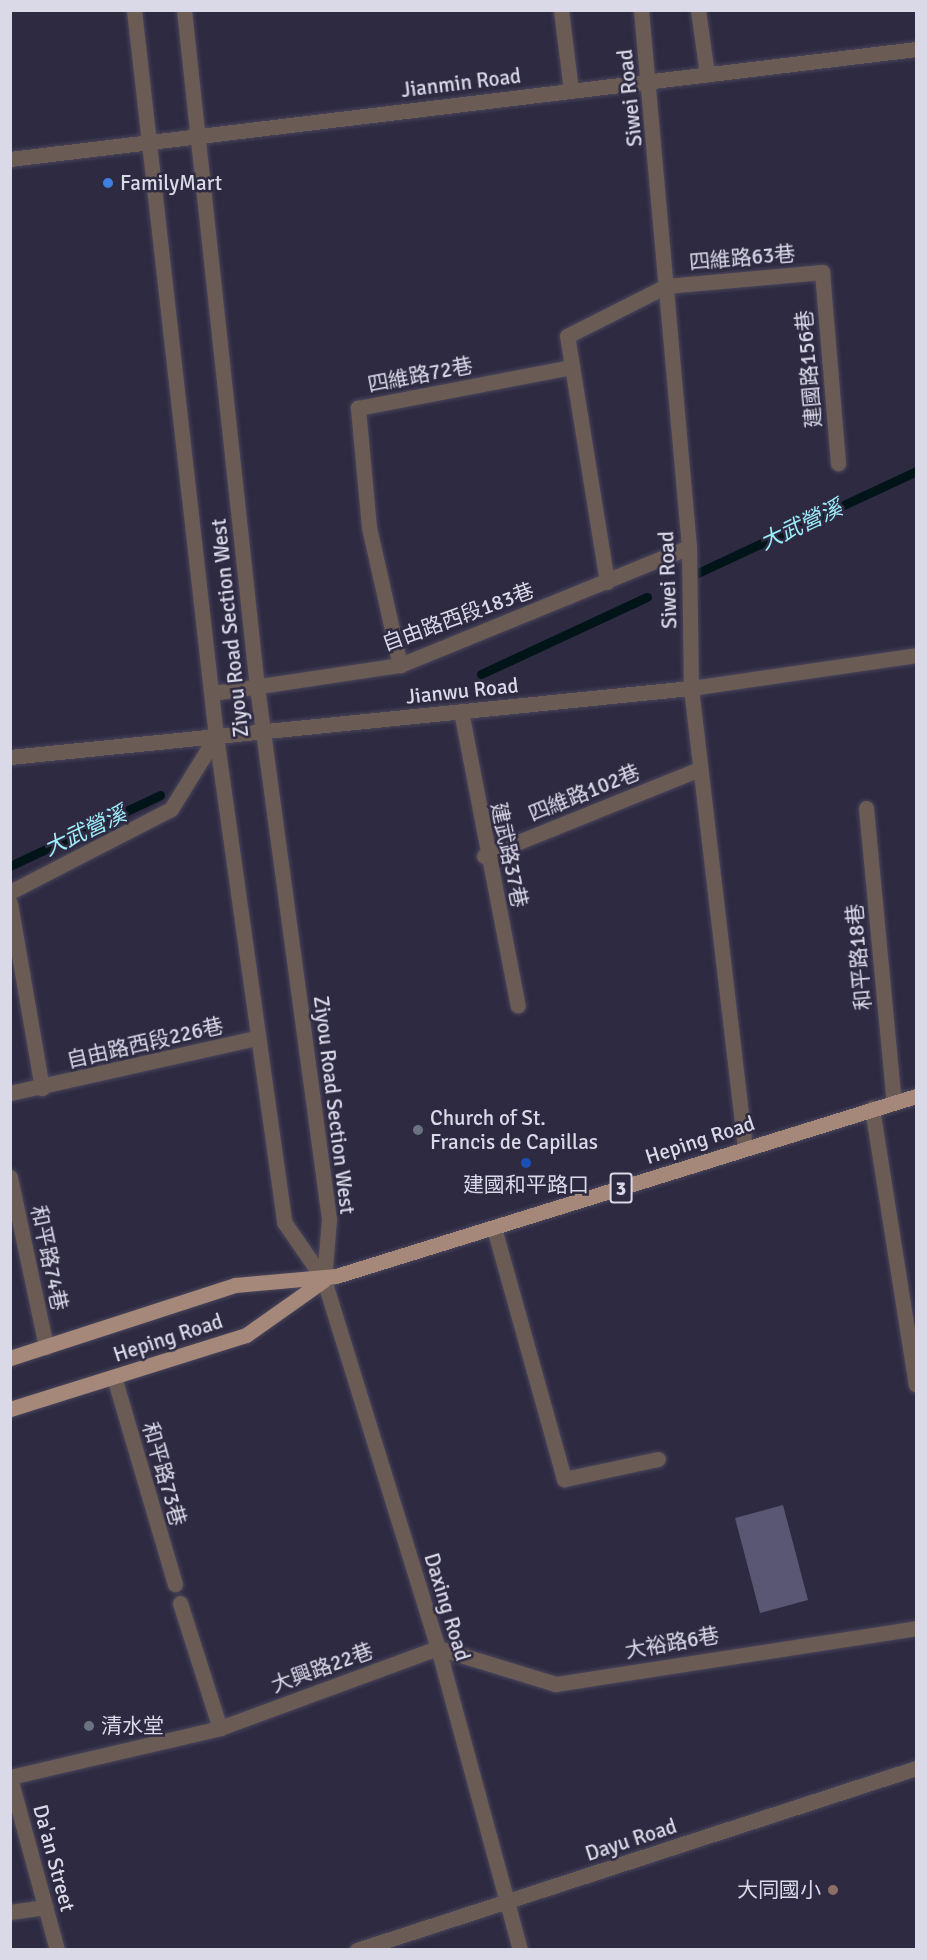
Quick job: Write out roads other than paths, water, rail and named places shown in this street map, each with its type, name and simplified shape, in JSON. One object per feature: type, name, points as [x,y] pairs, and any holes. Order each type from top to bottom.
[{"type":"main road","name":"Heping Road","points":[[10,1358],[235,1284],[324,1280],[916,1096]]},
{"type":"main road","name":"Heping Road","points":[[10,1409],[246,1335],[324,1280]]},
{"type":"street","name":"Ziyou Road Section West","points":[[134,10],[213,693],[216,736],[284,1222],[324,1280]]},
{"type":"street","name":"Ziyou Road Section West","points":[[184,10],[257,687],[329,1219],[324,1280]]},
{"type":"street","points":[[561,10],[571,90]]},
{"type":"street","name":"Siwei Road","points":[[641,10],[651,79],[666,286],[689,547],[691,688],[745,1148]]},
{"type":"street","points":[[698,10],[707,74]]},
{"type":"street","name":"Jianmin Road","points":[[10,159],[198,139],[651,79],[916,50]]},
{"type":"street","name":"四維路63巷","points":[[666,286],[822,272]]},
{"type":"street","name":"建國路156巷","points":[[822,272],[838,463]]},
{"type":"street","points":[[607,582],[570,367],[567,336],[666,286]]},
{"type":"street","name":"四維路72巷","points":[[399,665],[369,527],[358,408],[570,367]]},
{"type":"street","name":"自由路西段183巷","points":[[213,693],[399,665],[689,547]]},
{"type":"street","name":"Jianwu Road","points":[[10,757],[216,736],[263,735],[460,711],[691,688],[916,655]]},
{"type":"street","name":"建武路37巷","points":[[460,711],[484,856],[518,1006]]},
{"type":"street","points":[[10,892],[171,809],[216,736]]},
{"type":"street","name":"四維路102巷","points":[[484,856],[699,769]]},
{"type":"street","name":"和平路18巷","points":[[866,808],[894,1102]]},
{"type":"street","name":"自由路西段226巷","points":[[10,903],[42,1088]]},
{"type":"street","name":"自由路西段226巷","points":[[10,1093],[42,1088],[257,1038]]},
{"type":"street","points":[[872,1108],[916,1385]]},
{"type":"street","name":"和平路74巷","points":[[10,1177],[46,1347]]},
{"type":"street","points":[[494,1228],[564,1479],[658,1459]]},
{"type":"street","name":"Daxing Road","points":[[324,1280],[438,1648],[520,1950]]},
{"type":"street","name":"和平路73巷","points":[[114,1377],[175,1584]]},
{"type":"street","points":[[180,1603],[220,1728]]},
{"type":"street","name":"大裕路6巷","points":[[438,1648],[556,1684],[916,1628]]},
{"type":"street","name":"大興路22巷","points":[[10,1778],[220,1728],[438,1648]]},
{"type":"street","name":"Dayu Road","points":[[357,1950],[916,1767]]},
{"type":"street","name":"Da'an Street","points":[[10,1778],[57,1950]]},
{"type":"street","points":[[10,1912],[46,1907]]},
{"type":"waterway","name":"大武營溪","points":[[687,578],[916,471]]},
{"type":"waterway","name":"大武營溪","points":[[481,674],[647,597]]},
{"type":"waterway","name":"大武營溪","points":[[10,866],[160,795]]},
{"type":"place","name":"FamilyMart","points":[[108,183]]},
{"type":"place","name":"Church of St. Francis de Capillas","points":[[418,1130]]},
{"type":"place","name":"建國和平路口","points":[[526,1163]]},
{"type":"place","name":"清水堂","points":[[89,1726]]},
{"type":"place","name":"大同國小","points":[[833,1890]]}]
